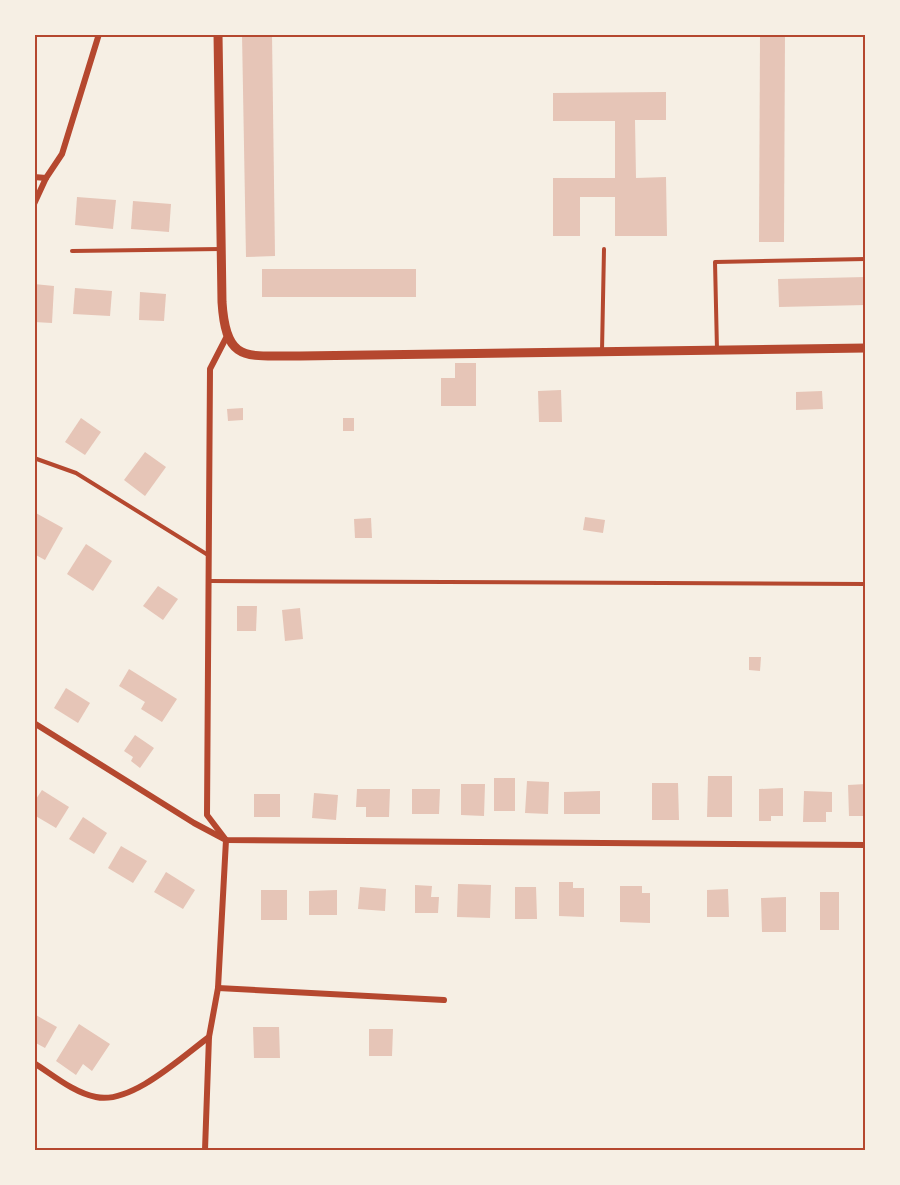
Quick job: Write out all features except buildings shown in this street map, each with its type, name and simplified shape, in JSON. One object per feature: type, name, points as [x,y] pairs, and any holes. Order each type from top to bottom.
[{"type":"street","points":[[34,204],[46,178],[62,154],[99,34]]},
{"type":"street","points":[[218,34],[222,302],[226,338],[234,349],[265,355],[866,348]]},
{"type":"street","points":[[34,177],[46,178]]},
{"type":"street","points":[[205,1150],[209,1037],[218,988],[226,840],[207,814],[210,369],[226,338]]},
{"type":"street","points":[[34,723],[194,823],[226,840],[866,845]]},
{"type":"street","points":[[218,988],[444,1000]]},
{"type":"street","points":[[34,1063],[79,1091],[97,1098],[115,1096],[158,1075],[209,1037]]},
{"type":"lane","points":[[72,251],[223,249]]},
{"type":"lane","points":[[602,352],[604,249]]},
{"type":"lane","points":[[717,350],[715,262],[866,259]]},
{"type":"lane","points":[[34,458],[76,473],[208,555]]},
{"type":"lane","points":[[209,581],[866,584]]}]
